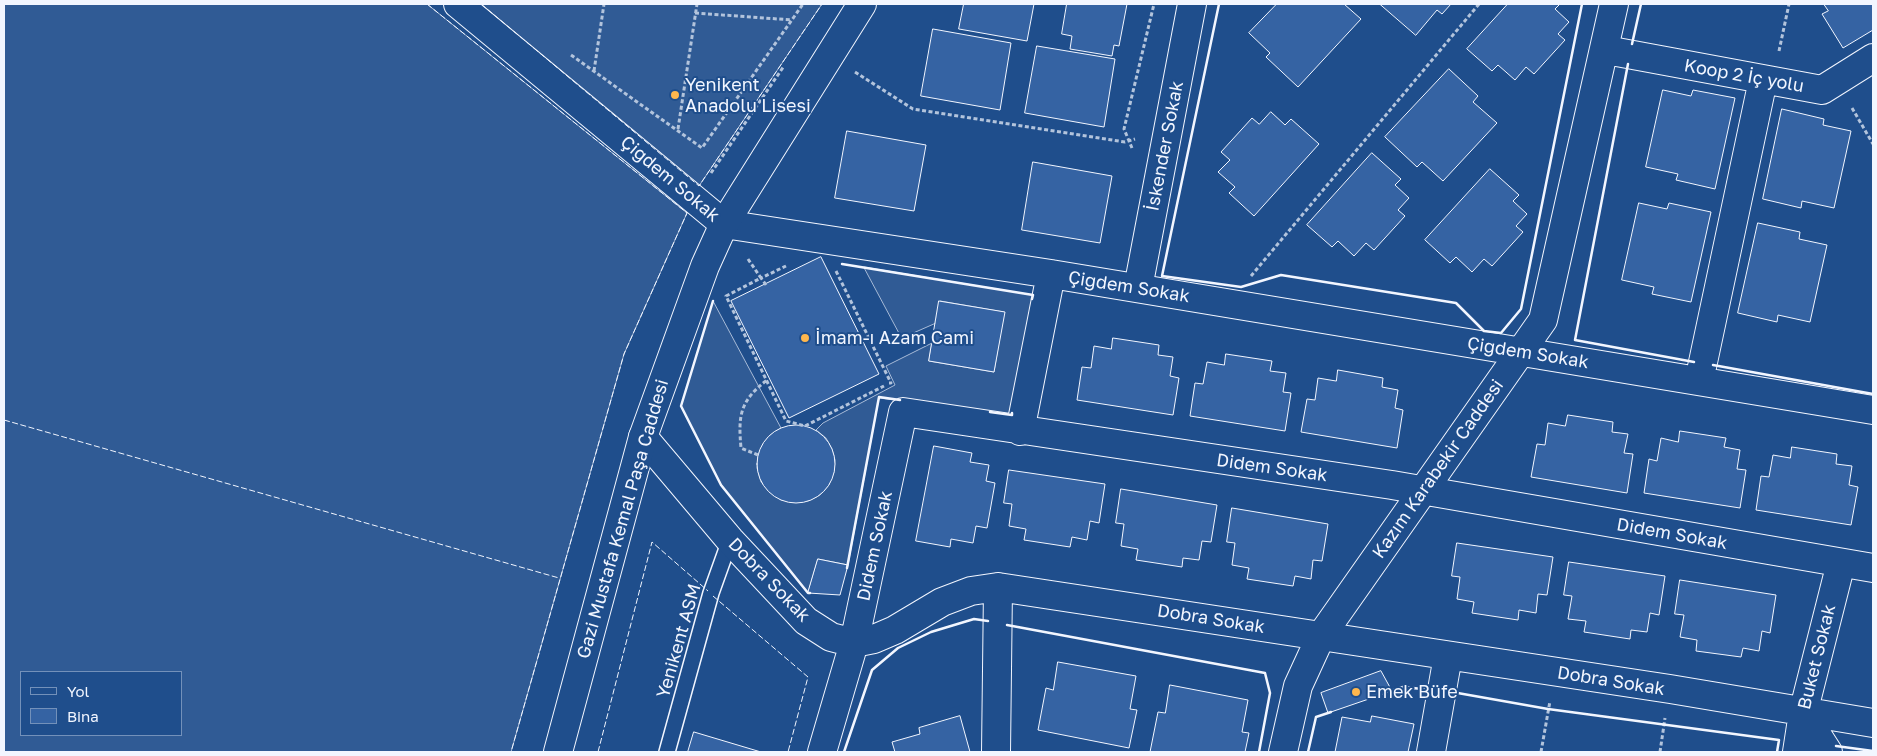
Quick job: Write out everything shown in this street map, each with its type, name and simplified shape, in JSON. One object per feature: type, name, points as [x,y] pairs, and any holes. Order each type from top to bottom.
[{"type":"street","name":"Çiğdem Sokak","points":[[458,4],[724,224],[1138,288],[1873,410]]},
{"type":"street","name":"Gazi Mustafa Kemal Paşa Caddesi","points":[[558,752],[643,437],[683,321],[724,224],[862,4]]},
{"type":"street","name":"İskender Sokak","points":[[1138,288],[1192,4]]},
{"type":"street","name":"Kazım Karabekir Caddesi","points":[[1284,752],[1298,686],[1321,636],[1543,320],[1606,50],[1614,4]]},
{"type":"street","name":"Koop 2 İç yolu","points":[[1606,50],[1822,90],[1873,58]]},
{"type":"street","points":[[1699,381],[1768,81]]},
{"type":"street","points":[[1020,431],[1051,274]]},
{"type":"street","name":"Didem Sokak","points":[[854,643],[903,412],[1423,491],[1873,568]]},
{"type":"street","name":"Dobra Sokak","points":[[643,437],[730,540],[806,621],[831,638],[854,643],[874,639],[895,630],[942,602],[970,591],[998,587],[1555,672],[1873,724]]},
{"type":"street","name":"Buket Sokak","points":[[1797,752],[1803,713],[1841,562]]},
{"type":"street","points":[[996,752],[998,587]]},
{"type":"street","points":[[822,752],[854,643]]},
{"type":"street","points":[[1431,752],[1448,656]]},
{"type":"street","points":[[1803,713],[1828,752]]},
{"type":"lane","name":"Yenikent ASM","points":[[667,752],[711,593],[730,540]]},
{"type":"path","points":[[594,71],[604,4]]},
{"type":"path","points":[[678,130],[697,4]]},
{"type":"path","points":[[571,54],[702,148],[803,4]]},
{"type":"path","points":[[1136,157],[1124,129],[1154,4]]},
{"type":"path","points":[[1228,303],[1479,4]]},
{"type":"path","points":[[1768,81],[1789,4]]},
{"type":"path","points":[[695,13],[792,20]]},
{"type":"path","points":[[829,56],[913,109],[1129,141],[1168,128]]},
{"type":"path","points":[[710,176],[787,61]]},
{"type":"path","points":[[1836,81],[1873,144]]},
{"type":"path","points":[[724,224],[766,285]]},
{"type":"path","points":[[788,265],[726,296],[786,421],[805,426],[891,383],[824,248],[811,237]]},
{"type":"path","points":[[758,455],[741,448],[738,422],[750,394],[767,380]]},
{"type":"path","points":[[1541,752],[1555,672]]},
{"type":"shaded area","points":[[4,4],[427,4],[687,213],[624,354],[511,752],[4,752]]},
{"type":"shaded area","name":"Yenikent Anadolu Lisesi","points":[[481,4],[822,4],[699,186]]},
{"type":"shaded area","points":[[864,267],[1033,295],[1012,415],[879,398],[848,565],[818,559],[808,593],[721,485],[681,406],[713,301],[781,428],[770,435],[758,455],[757,468],[761,482],[781,500],[794,502],[808,501],[820,495],[829,485],[834,472],[835,460],[832,449],[826,438],[816,430],[823,423],[895,385],[886,366],[932,343],[929,361],[994,372],[1004,312],[940,301],[936,323],[902,338]]},
{"type":"building","points":[[964,4],[1034,4],[1027,41],[959,29]]},
{"type":"building","points":[[1067,4],[1127,4],[1119,46],[1114,45],[1112,56],[1070,49],[1072,36],[1062,34]]},
{"type":"building","points":[[1277,4],[1344,4],[1361,19],[1298,87],[1266,57],[1270,53],[1249,33]]},
{"type":"building","points":[[1380,4],[1451,4],[1442,14],[1437,10],[1416,35]]},
{"type":"building","points":[[1508,4],[1560,4],[1555,9],[1569,22],[1558,34],[1565,40],[1534,74],[1526,67],[1515,80],[1498,65],[1492,71],[1467,49]]},
{"type":"building","points":[[1824,4],[1873,4],[1873,30],[1843,48],[1822,14],[1828,11]]},
{"type":"building","points":[[933,29],[1011,43],[1000,110],[921,96]]},
{"type":"building","points":[[1037,46],[1115,59],[1104,127],[1025,113]]},
{"type":"building","points":[[1449,69],[1478,96],[1473,102],[1497,123],[1443,181],[1422,162],[1417,167],[1385,137]]},
{"type":"building","points":[[1663,90],[1691,96],[1693,90],[1735,98],[1715,189],[1676,180],[1678,174],[1646,167]]},
{"type":"building","points":[[1782,109],[1824,119],[1823,125],[1851,131],[1834,208],[1802,201],[1801,208],[1763,199]]},
{"type":"building","points":[[1271,112],[1285,125],[1291,119],[1319,144],[1254,216],[1229,193],[1235,187],[1218,172],[1230,160],[1221,152],[1252,118],[1259,124]]},
{"type":"building","points":[[847,131],[926,145],[914,211],[835,198]]},
{"type":"building","points":[[1372,153],[1401,179],[1395,185],[1409,198],[1398,210],[1405,216],[1374,250],[1366,243],[1354,256],[1338,241],[1332,247],[1307,225]]},
{"type":"building","points":[[1033,162],[1112,176],[1100,243],[1022,230]]},
{"type":"building","points":[[1490,169],[1519,195],[1513,201],[1527,214],[1516,226],[1523,232],[1492,266],[1484,259],[1472,272],[1456,257],[1450,263],[1425,240]]},
{"type":"building","points":[[1639,203],[1667,209],[1669,203],[1711,212],[1691,302],[1652,294],[1654,287],[1622,280]]},
{"type":"building","points":[[1758,223],[1800,232],[1799,239],[1827,245],[1810,322],[1778,315],[1777,322],[1738,313]]},
{"type":"building","name":"İmam-ı Azam Cami","points":[[821,257],[879,374],[789,418],[731,301]]},
{"type":"building","points":[[939,301],[1005,312],[994,372],[929,361]]},
{"type":"building","points":[[1113,338],[1159,345],[1158,355],[1173,357],[1170,376],[1179,378],[1173,415],[1077,400],[1082,367],[1091,368],[1094,346],[1111,349]]},
{"type":"building","points":[[1226,354],[1272,361],[1270,371],[1286,373],[1283,392],[1291,393],[1285,431],[1190,416],[1195,383],[1203,384],[1207,362],[1224,365]]},
{"type":"building","points":[[1338,370],[1383,378],[1382,387],[1398,390],[1395,408],[1403,410],[1397,448],[1301,432],[1307,399],[1315,400],[1318,378],[1336,381]]},
{"type":"building","points":[[1568,415],[1613,422],[1612,432],[1628,434],[1624,453],[1633,454],[1627,493],[1531,477],[1537,444],[1545,445],[1548,423],[1565,426]]},
{"type":"building","points":[[796,425],[811,428],[823,437],[832,449],[835,464],[832,479],[823,491],[811,500],[796,503],[781,500],[769,491],[760,479],[757,464],[760,449],[769,437],[781,428]]},
{"type":"building","points":[[1680,431],[1726,438],[1724,447],[1740,450],[1737,469],[1746,470],[1740,508],[1644,493],[1649,459],[1657,461],[1661,438],[1678,442]]},
{"type":"building","points":[[934,446],[972,453],[970,462],[989,465],[986,481],[995,483],[987,528],[976,526],[973,543],[951,539],[950,547],[916,541]]},
{"type":"building","points":[[1792,447],[1837,454],[1836,464],[1852,466],[1849,485],[1858,487],[1851,525],[1756,510],[1761,476],[1769,477],[1773,455],[1790,458]]},
{"type":"building","points":[[1009,470],[1105,484],[1099,523],[1090,521],[1087,540],[1072,537],[1070,547],[1024,540],[1026,529],[1009,526],[1012,504],[1004,503]]},
{"type":"building","points":[[1121,489],[1217,505],[1211,542],[1202,541],[1199,560],[1183,558],[1182,567],[1136,560],[1138,549],[1121,546],[1124,524],[1116,523]]},
{"type":"building","points":[[1232,508],[1328,524],[1322,561],[1313,560],[1311,579],[1295,576],[1293,586],[1247,579],[1249,568],[1232,565],[1235,543],[1227,542]]},
{"type":"building","points":[[1457,543],[1553,557],[1547,595],[1538,594],[1536,613],[1519,610],[1518,620],[1472,613],[1474,602],[1457,599],[1460,577],[1452,576]]},
{"type":"building","points":[[818,559],[848,565],[840,595],[808,593]]},
{"type":"building","points":[[1569,562],[1665,576],[1659,615],[1650,613],[1647,632],[1631,630],[1630,639],[1584,632],[1586,621],[1568,619],[1572,596],[1564,595]]},
{"type":"building","points":[[1680,580],[1776,595],[1770,633],[1762,631],[1759,651],[1743,648],[1741,657],[1696,651],[1697,640],[1680,637],[1684,615],[1675,614]]},
{"type":"building","points":[[1058,662],[1136,676],[1130,709],[1137,710],[1129,748],[1038,730],[1046,688],[1053,690]]},
{"type":"building","name":"Emek Büfe","points":[[1381,671],[1392,691],[1328,713],[1321,693]]},
{"type":"building","points":[[1170,685],[1248,700],[1242,732],[1249,733],[1245,752],[1150,752],[1158,712],[1165,713]]},
{"type":"building","points":[[960,716],[970,752],[895,752],[892,742],[920,734],[919,728]]},
{"type":"building","points":[[1372,716],[1414,724],[1408,752],[1335,752],[1342,717],[1370,722]]},
{"type":"building","points":[[694,732],[761,752],[688,752]]},
{"type":"fence","points":[[427,4],[687,213],[624,354],[511,752]]},
{"type":"fence","points":[[481,4],[699,186],[822,4]]},
{"type":"fence","points":[[4,420],[559,578]]},
{"type":"fence","points":[[598,752],[652,542],[708,591]]},
{"type":"fence","points":[[713,596],[808,677],[788,752]]},
{"type":"wall","points":[[1219,4],[1162,276],[1241,287],[1281,275],[1456,303],[1484,331],[1501,333],[1521,309],[1582,4]]},
{"type":"wall","points":[[1632,44],[1641,4]]},
{"type":"wall","points":[[1628,64],[1575,340],[1694,362]]},
{"type":"wall","points":[[842,264],[1033,295],[1032,299]]},
{"type":"wall","points":[[713,301],[681,406],[721,485],[808,593],[810,593]]},
{"type":"wall","points":[[1713,365],[1873,394]]},
{"type":"wall","points":[[847,568],[879,397],[900,400]]},
{"type":"wall","points":[[990,412],[1012,415],[1012,413]]},
{"type":"wall","points":[[844,752],[872,670],[898,648],[931,632],[974,619],[988,621]]},
{"type":"wall","points":[[1007,625],[1265,673],[1270,693],[1259,752]]},
{"type":"wall","points":[[1390,691],[1403,687],[1432,690]]},
{"type":"wall","points":[[1452,692],[1548,709],[1779,740],[1777,752]]},
{"type":"wall","points":[[1308,752],[1316,717],[1331,712]]},
{"type":"wall","points":[[1836,746],[1873,751]]},
{"type":"place","name":"Yenikent Anadolu Lisesi","points":[[675,95]]},
{"type":"place","name":"İmam-ı Azam Cami","points":[[805,338]]},
{"type":"place","name":"Emek Büfe","points":[[1356,692]]}]
